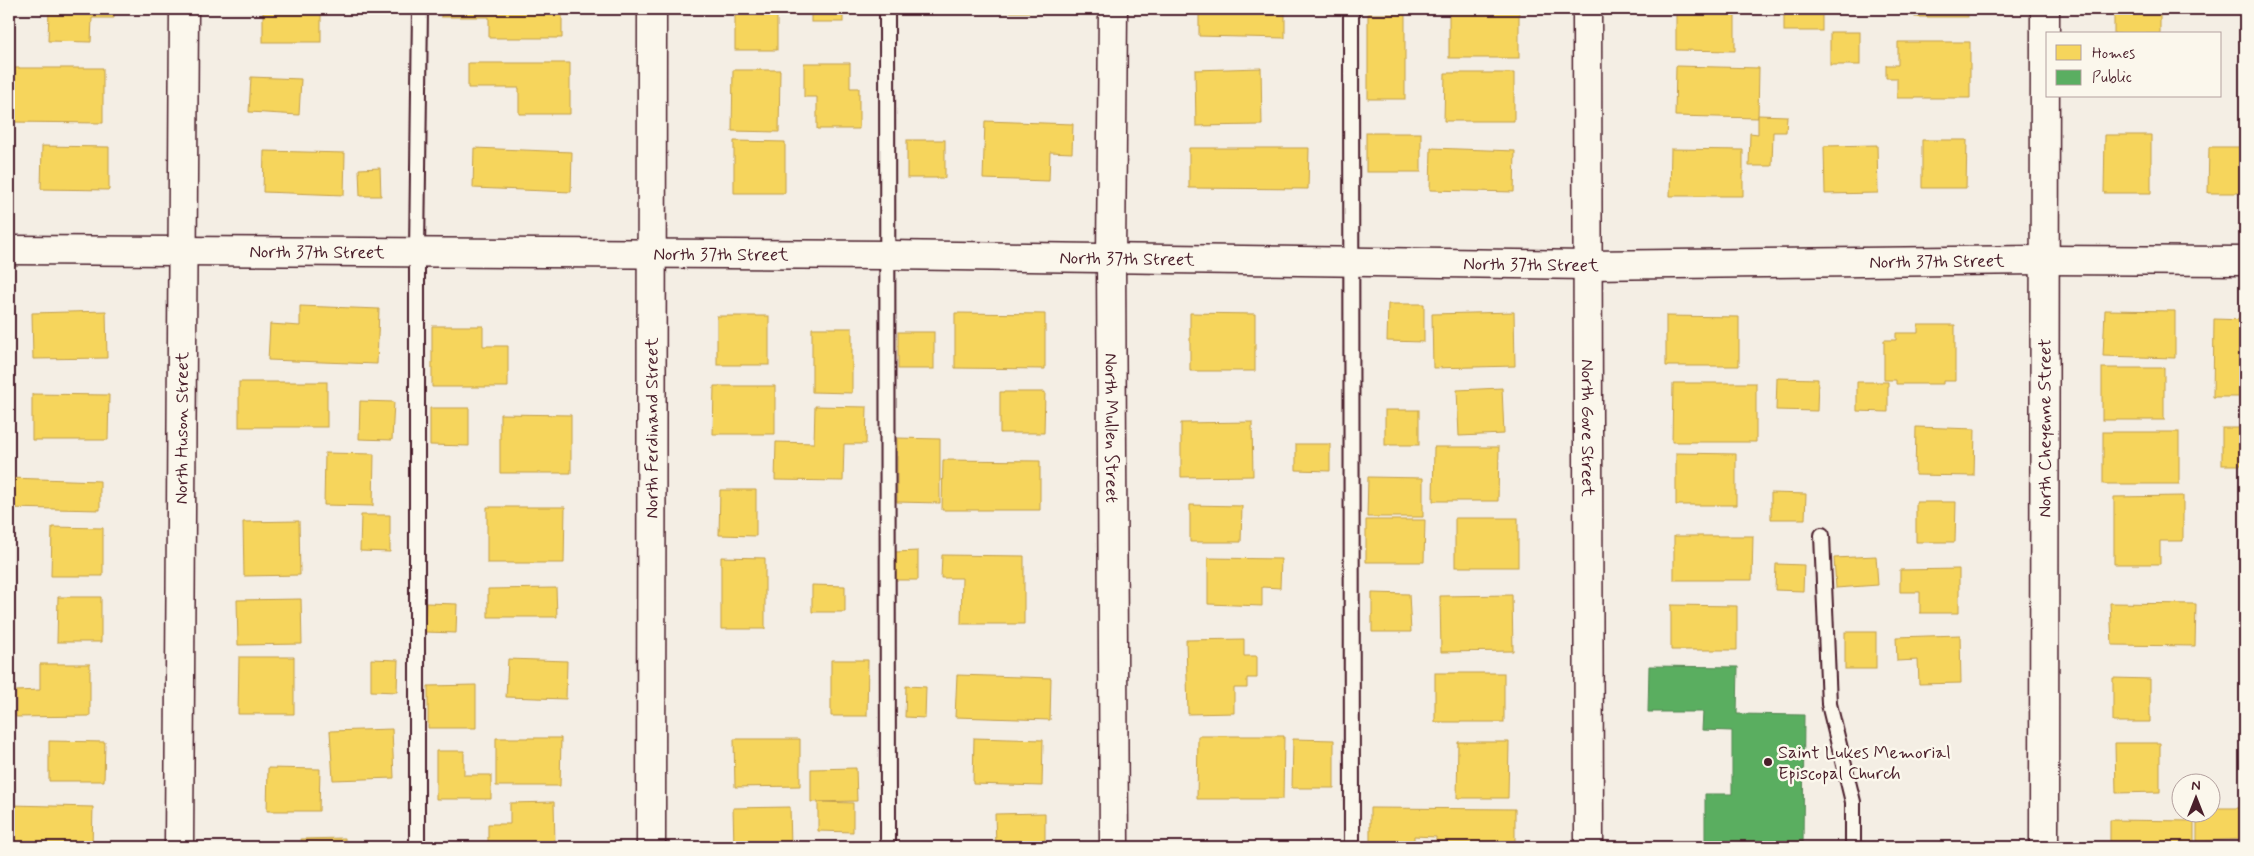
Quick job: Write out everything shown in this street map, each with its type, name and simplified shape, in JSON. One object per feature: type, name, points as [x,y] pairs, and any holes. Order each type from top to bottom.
[{"type":"street","name":"North Huson Street","points":[[179,847],[184,9]]},
{"type":"street","name":"North Ferdinand Street","points":[[652,9],[652,847]]},
{"type":"street","name":"North Mullen Street","points":[[1113,9],[1111,259],[1114,847]]},
{"type":"street","name":"North Gove Street","points":[[1587,9],[1588,847]]},
{"type":"street","name":"North Cheyenne Street","points":[[2044,847],[2043,260],[2045,9]]},
{"type":"street","name":"North 37th Street","points":[[9,250],[888,255],[1111,259],[1350,260],[1586,265],[2043,260],[2245,261]]},
{"type":"lane","points":[[417,847],[417,251],[420,9]]},
{"type":"lane","points":[[887,9],[888,847]]},
{"type":"lane","points":[[1351,9],[1352,847]]},
{"type":"lane","points":[[1822,535],[1830,704],[1853,802],[1853,847]]},
{"type":"building: Homes","points":[[49,9],[114,9],[114,18],[92,18],[91,42],[48,41]]},
{"type":"building: Homes","points":[[263,9],[321,9],[321,42],[263,42]]},
{"type":"building: Homes","points":[[441,9],[562,9],[562,38],[489,38],[489,17],[441,17]]},
{"type":"building: Homes","points":[[735,9],[777,9],[777,50],[735,50]]},
{"type":"building: Homes","points":[[811,9],[843,9],[843,22],[811,22]]},
{"type":"building: Homes","points":[[974,9],[1039,9],[1039,12],[974,12]]},
{"type":"building: Homes","points":[[1199,9],[1285,9],[1285,38],[1199,36]]},
{"type":"building: Homes","points":[[1311,9],[1336,9],[1336,12],[1311,11]]},
{"type":"building: Homes","points":[[1449,9],[1519,9],[1519,58],[1449,58]]},
{"type":"building: Homes","points":[[1676,9],[1735,9],[1735,51],[1676,50]]},
{"type":"building: Homes","points":[[1784,9],[1822,9],[1822,31],[1784,31]]},
{"type":"building: Homes","points":[[1915,9],[1968,9],[1968,17],[1915,17]]},
{"type":"building: Homes","points":[[2114,9],[2160,9],[2160,32],[2114,32]]},
{"type":"building: Homes","points":[[1368,14],[1405,14],[1405,99],[1368,99]]},
{"type":"building: Homes","points":[[1830,32],[1860,32],[1860,65],[1830,65]]},
{"type":"building: Homes","points":[[1898,42],[1970,42],[1970,98],[1897,98],[1897,78],[1886,78],[1886,65],[1898,65]]},
{"type":"building: Homes","points":[[468,63],[570,63],[570,114],[519,114],[519,88],[468,88]]},
{"type":"building: Homes","points":[[804,63],[850,63],[850,88],[859,88],[859,129],[817,129],[817,97],[804,97]]},
{"type":"building: Homes","points":[[1676,66],[1759,68],[1758,118],[1675,116]]},
{"type":"building: Homes","points":[[9,68],[103,68],[103,123],[9,122]]},
{"type":"building: Homes","points":[[1261,68],[1262,125],[1196,126],[1195,70]]},
{"type":"building: Homes","points":[[733,70],[780,70],[779,132],[732,131]]},
{"type":"building: Homes","points":[[1445,73],[1514,73],[1514,121],[1444,121]]},
{"type":"building: Homes","points":[[251,77],[301,79],[299,115],[249,112]]},
{"type":"building: Homes","points":[[1758,115],[1787,116],[1786,132],[1773,132],[1772,166],[1749,166],[1750,133],[1758,134]]},
{"type":"building: Homes","points":[[985,121],[1073,124],[1072,153],[1050,152],[1049,181],[983,179]]},
{"type":"building: Homes","points":[[1366,133],[1421,133],[1421,172],[1366,172]]},
{"type":"building: Homes","points":[[2105,135],[2151,135],[2151,193],[2104,193]]},
{"type":"building: Homes","points":[[907,140],[945,140],[945,178],[907,178]]},
{"type":"building: Homes","points":[[1922,140],[1967,140],[1966,188],[1922,188]]},
{"type":"building: Homes","points":[[734,141],[785,142],[785,193],[734,193]]},
{"type":"building: Homes","points":[[1877,145],[1878,193],[1825,194],[1824,146]]},
{"type":"building: Homes","points":[[42,146],[109,147],[109,190],[41,189]]},
{"type":"building: Homes","points":[[2209,147],[2245,147],[2245,193],[2208,193]]},
{"type":"building: Homes","points":[[474,148],[572,152],[571,192],[473,188]]},
{"type":"building: Homes","points":[[1189,148],[1309,148],[1308,189],[1189,188]]},
{"type":"building: Homes","points":[[1431,148],[1515,151],[1514,192],[1430,190]]},
{"type":"building: Homes","points":[[1671,149],[1743,150],[1743,196],[1670,196]]},
{"type":"building: Homes","points":[[264,151],[345,153],[344,195],[263,192]]},
{"type":"building: Homes","points":[[380,168],[381,196],[360,196],[359,169]]},
{"type":"building: Homes","points":[[1388,304],[1424,304],[1424,342],[1387,341]]},
{"type":"building: Homes","points":[[300,306],[379,309],[377,364],[268,360],[270,324],[300,326]]},
{"type":"building: Homes","points":[[2105,310],[2175,311],[2175,358],[2103,356]]},
{"type":"building: Homes","points":[[106,311],[107,358],[33,359],[32,313]]},
{"type":"building: Homes","points":[[1514,312],[1515,366],[1433,368],[1432,314]]},
{"type":"building: Homes","points":[[955,313],[1045,314],[1045,369],[955,368]]},
{"type":"building: Homes","points":[[1190,313],[1255,314],[1255,371],[1190,371]]},
{"type":"building: Homes","points":[[717,316],[769,316],[769,365],[717,365]]},
{"type":"building: Homes","points":[[1666,316],[1739,317],[1739,366],[1666,366]]},
{"type":"building: Homes","points":[[2214,319],[2245,320],[2245,397],[2213,397]]},
{"type":"building: Homes","points":[[1918,325],[1955,325],[1955,381],[1943,381],[1943,384],[1896,384],[1896,380],[1884,380],[1884,340],[1896,340],[1896,333],[1918,333]]},
{"type":"building: Homes","points":[[432,326],[483,326],[483,346],[508,346],[508,387],[432,387]]},
{"type":"building: Homes","points":[[812,328],[852,328],[852,393],[812,392]]},
{"type":"building: Homes","points":[[898,332],[934,332],[934,369],[898,369]]},
{"type":"building: Homes","points":[[2102,368],[2164,368],[2164,420],[2102,420]]},
{"type":"building: Homes","points":[[1777,378],[1818,379],[1817,411],[1776,410]]},
{"type":"building: Homes","points":[[239,382],[327,382],[327,427],[239,427]]},
{"type":"building: Homes","points":[[1857,382],[1888,382],[1888,412],[1857,411]]},
{"type":"building: Homes","points":[[1673,383],[1756,383],[1756,442],[1672,442]]},
{"type":"building: Homes","points":[[714,386],[775,386],[775,434],[713,434]]},
{"type":"building: Homes","points":[[1502,388],[1504,434],[1459,436],[1457,390]]},
{"type":"building: Homes","points":[[1000,392],[1045,392],[1044,433],[1000,433]]},
{"type":"building: Homes","points":[[32,394],[109,395],[108,440],[32,440]]},
{"type":"building: Homes","points":[[360,401],[394,402],[392,440],[359,439]]},
{"type":"building: Homes","points":[[815,406],[867,407],[866,444],[844,444],[843,481],[775,480],[776,442],[814,443]]},
{"type":"building: Homes","points":[[430,408],[469,408],[469,446],[430,445]]},
{"type":"building: Homes","points":[[1385,410],[1419,410],[1419,445],[1385,445]]},
{"type":"building: Homes","points":[[500,414],[571,415],[571,473],[500,473]]},
{"type":"building: Homes","points":[[1252,422],[1253,476],[1181,477],[1181,423]]},
{"type":"building: Homes","points":[[1916,427],[1975,429],[1974,476],[1915,475]]},
{"type":"building: Homes","points":[[2222,428],[2245,428],[2245,465],[2222,465]]},
{"type":"building: Homes","points":[[2103,432],[2179,432],[2179,484],[2103,484]]},
{"type":"building: Homes","points":[[897,438],[940,439],[940,503],[897,502]]},
{"type":"building: Homes","points":[[1296,444],[1330,444],[1330,471],[1296,470]]},
{"type":"building: Homes","points":[[1434,447],[1499,447],[1498,501],[1433,501]]},
{"type":"building: Homes","points":[[325,453],[374,454],[373,506],[324,505]]},
{"type":"building: Homes","points":[[1676,453],[1736,454],[1736,505],[1676,505]]},
{"type":"building: Homes","points":[[943,460],[1040,461],[1040,510],[942,510]]},
{"type":"building: Homes","points":[[1368,477],[1423,478],[1423,517],[1367,517]]},
{"type":"building: Homes","points":[[9,478],[100,481],[100,510],[9,508]]},
{"type":"building: Homes","points":[[720,490],[756,490],[756,536],[719,535]]},
{"type":"building: Homes","points":[[1771,493],[1806,494],[1805,519],[1771,519]]},
{"type":"building: Homes","points":[[2183,496],[2183,541],[2160,541],[2160,564],[2114,564],[2114,497]]},
{"type":"building: Homes","points":[[1916,502],[1956,502],[1955,542],[1916,542]]},
{"type":"building: Homes","points":[[1190,505],[1242,506],[1241,542],[1190,542]]},
{"type":"building: Homes","points":[[487,507],[565,507],[564,563],[487,563]]},
{"type":"building: Homes","points":[[361,515],[390,515],[390,552],[360,551]]},
{"type":"building: Homes","points":[[1455,518],[1518,518],[1518,567],[1455,567]]},
{"type":"building: Homes","points":[[1366,520],[1425,520],[1424,562],[1366,562]]},
{"type":"building: Homes","points":[[299,521],[300,575],[244,576],[243,522]]},
{"type":"building: Homes","points":[[52,527],[103,528],[103,576],[51,576]]},
{"type":"building: Homes","points":[[1674,536],[1753,536],[1752,580],[1674,580]]},
{"type":"building: Homes","points":[[918,551],[918,580],[895,580],[895,552]]},
{"type":"building: Homes","points":[[942,555],[1024,556],[1024,624],[961,624],[962,578],[941,578]]},
{"type":"building: Homes","points":[[1876,556],[1878,585],[1836,588],[1834,558]]},
{"type":"building: Homes","points":[[721,557],[765,558],[765,629],[721,629]]},
{"type":"building: Homes","points":[[1208,558],[1281,559],[1280,588],[1262,587],[1262,606],[1208,604]]},
{"type":"building: Homes","points":[[1776,564],[1804,565],[1803,591],[1775,590]]},
{"type":"building: Homes","points":[[1959,569],[1959,613],[1920,613],[1920,592],[1900,592],[1900,570]]},
{"type":"building: Homes","points":[[812,585],[845,586],[845,612],[812,612]]},
{"type":"building: Homes","points":[[556,588],[557,617],[488,617],[488,589]]},
{"type":"building: Homes","points":[[1372,593],[1409,594],[1411,632],[1372,632]]},
{"type":"building: Homes","points":[[1512,595],[1513,651],[1441,652],[1440,596]]},
{"type":"building: Homes","points":[[58,597],[101,597],[101,642],[57,642]]},
{"type":"building: Homes","points":[[301,599],[302,644],[238,645],[237,600]]},
{"type":"building: Homes","points":[[426,603],[457,604],[456,633],[425,632]]},
{"type":"building: Homes","points":[[2110,603],[2196,604],[2195,646],[2112,645]]},
{"type":"building: Homes","points":[[1671,605],[1737,606],[1737,650],[1671,650]]},
{"type":"building: Homes","points":[[1845,632],[1876,632],[1876,669],[1845,669]]},
{"type":"building: Homes","points":[[1960,635],[1961,683],[1919,684],[1918,660],[1897,661],[1896,637]]},
{"type":"building: Homes","points":[[1244,639],[1244,656],[1257,656],[1257,678],[1247,678],[1247,688],[1234,688],[1234,713],[1188,714],[1186,640]]},
{"type":"building: Homes","points":[[239,657],[294,657],[294,714],[238,714]]},
{"type":"building: Homes","points":[[371,659],[398,660],[397,692],[371,691]]},
{"type":"building: Homes","points":[[508,659],[567,661],[566,699],[506,697]]},
{"type":"building: Homes","points":[[831,660],[868,660],[867,716],[831,716]]},
{"type":"building: Homes","points":[[40,664],[90,664],[90,716],[16,717],[16,691],[40,690]]},
{"type":"building: Homes","points":[[1435,673],[1504,673],[1504,722],[1435,722]]},
{"type":"building: Homes","points":[[957,675],[1051,678],[1050,720],[955,717]]},
{"type":"building: Homes","points":[[2113,678],[2150,679],[2150,722],[2113,722]]},
{"type":"building: Homes","points":[[476,685],[476,728],[428,728],[428,686]]},
{"type":"building: Homes","points":[[906,686],[926,687],[925,718],[905,717]]},
{"type":"building: Homes","points":[[392,729],[394,778],[333,780],[330,731]]},
{"type":"building: Homes","points":[[1198,736],[1284,736],[1283,799],[1197,799]]},
{"type":"building: Homes","points":[[496,738],[561,738],[560,786],[496,786]]},
{"type":"building: Homes","points":[[974,738],[1043,740],[1042,786],[973,784]]},
{"type":"building: Homes","points":[[734,739],[800,739],[800,786],[735,787]]},
{"type":"building: Homes","points":[[1293,739],[1334,740],[1334,788],[1292,788]]},
{"type":"building: Homes","points":[[49,741],[105,742],[104,781],[49,781]]},
{"type":"building: Homes","points":[[1458,742],[1509,742],[1508,798],[1457,798]]},
{"type":"building: Homes","points":[[2115,743],[2160,743],[2160,792],[2116,793]]},
{"type":"building: Homes","points":[[436,751],[464,751],[464,775],[491,775],[491,799],[436,799]]},
{"type":"building: Homes","points":[[268,768],[320,769],[319,811],[267,811]]},
{"type":"building: Homes","points":[[856,768],[857,801],[811,802],[811,769]]},
{"type":"building: Homes","points":[[554,802],[555,845],[488,847],[488,824],[510,824],[510,803]]},
{"type":"building: Homes","points":[[818,802],[853,803],[853,832],[818,831]]},
{"type":"building: Homes","points":[[11,805],[93,807],[92,847],[10,847]]},
{"type":"building: Homes","points":[[790,807],[791,847],[734,847],[733,808]]},
{"type":"building: Homes","points":[[1370,808],[1515,809],[1515,847],[1436,847],[1436,837],[1414,836],[1414,847],[1370,847]]},
{"type":"building: Homes","points":[[2222,808],[2244,808],[2245,839],[2197,841],[2197,824],[2222,824]]},
{"type":"building: Homes","points":[[1045,813],[1045,847],[996,847],[995,814]]},
{"type":"building: Homes","points":[[2110,820],[2172,821],[2172,824],[2194,824],[2194,847],[2110,847]]},
{"type":"building: Homes","points":[[345,838],[345,847],[302,847],[301,839]]},
{"type":"building: Public","name":"Saint Lukes Memorial Episcopal Church","points":[[1649,666],[1738,667],[1737,714],[1804,715],[1803,847],[1705,847],[1705,794],[1732,794],[1732,731],[1702,730],[1703,712],[1648,712]]},
{"type":"place","name":"Saint Lukes Memorial Episcopal Church","points":[[1768,762]]}]
